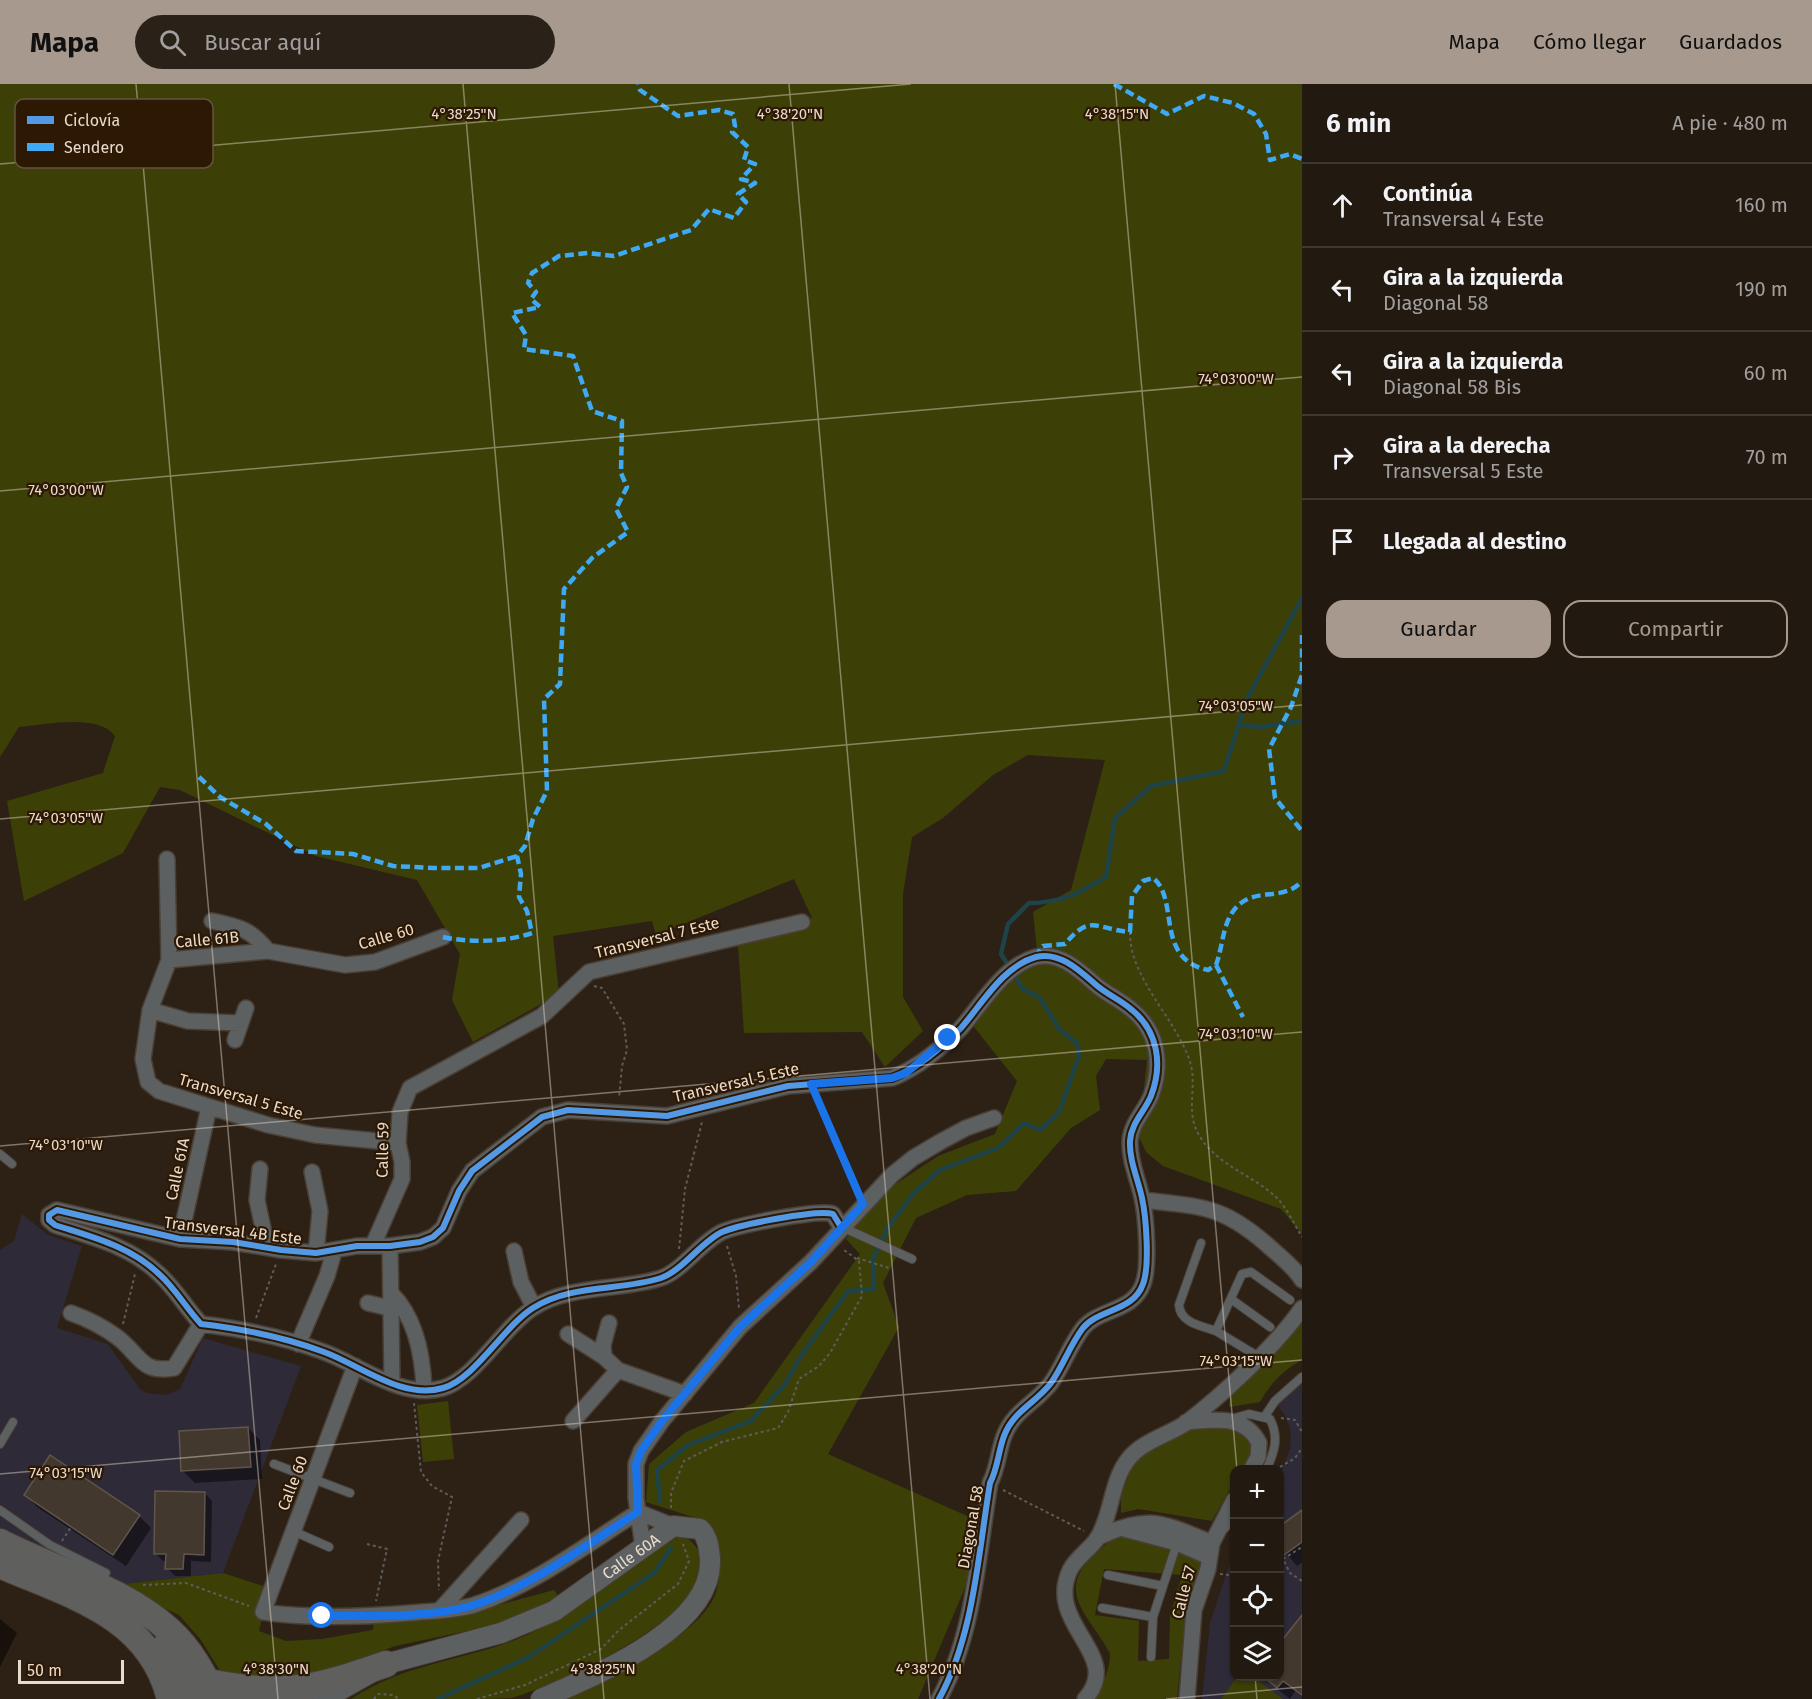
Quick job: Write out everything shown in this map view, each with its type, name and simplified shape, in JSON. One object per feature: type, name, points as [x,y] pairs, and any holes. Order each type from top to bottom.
[{"type":"main road","points":[[4,1556],[126,1604],[143,1615],[164,1640],[182,1672],[204,1693],[303,1689],[328,1684],[386,1664]]},
{"type":"main road","points":[[126,1604],[133,1635],[155,1664],[170,1699]]},
{"type":"street","points":[[167,859],[169,960]]},
{"type":"street","points":[[212,921],[245,929],[257,937],[268,951]]},
{"type":"street","name":"Transversal 7 Este","points":[[410,1088],[542,1016],[589,972],[601,967],[802,922]]},
{"type":"street","name":"Calle 60","points":[[268,951],[345,965],[375,962],[443,937]]},
{"type":"street","name":"Calle 61B","points":[[148,1082],[143,1059],[150,1010],[169,960],[268,951]]},
{"type":"street","name":"Transversal 5 Este","points":[[390,1246],[433,1237],[443,1228],[459,1191],[472,1171],[542,1117],[568,1110],[667,1116],[788,1086],[892,1078],[906,1073],[960,1028],[1003,978],[1024,963],[1047,956],[1062,959],[1132,1009],[1151,1033],[1158,1061],[1156,1079],[1150,1097],[1133,1127],[1130,1140],[1132,1158],[1143,1200]]},
{"type":"street","points":[[235,1040],[246,1008]]},
{"type":"street","points":[[150,1010],[188,1021],[240,1023]]},
{"type":"street","name":"Transversal 5 Este","points":[[148,1082],[159,1091],[268,1125],[315,1135],[398,1143]]},
{"type":"street","name":"Calle 59","points":[[373,1245],[402,1179],[402,1162],[398,1143],[400,1112],[410,1088]]},
{"type":"street","name":"Calle 61A","points":[[180,1239],[209,1107]]},
{"type":"street","points":[[643,1547],[638,1512],[636,1464],[641,1451],[685,1394],[740,1327],[863,1204],[913,1158],[966,1128],[994,1118]]},
{"type":"street","points":[[260,1169],[257,1200],[274,1249]]},
{"type":"street","points":[[312,1172],[320,1211],[316,1253]]},
{"type":"street","points":[[1143,1200],[1199,1207],[1231,1216],[1266,1243],[1302,1280]]},
{"type":"street","name":"Diagonal 58","points":[[939,1699],[958,1655],[975,1580],[990,1484],[997,1469],[1004,1436],[1018,1410],[1036,1399],[1051,1383],[1084,1327],[1135,1298],[1144,1284],[1146,1265],[1143,1200]]},
{"type":"street","name":"Transversal 4B Este","points":[[201,1324],[160,1274],[140,1258],[123,1248],[55,1225],[49,1220],[49,1215],[57,1210],[180,1239],[233,1242],[316,1253],[373,1245],[390,1246]]},
{"type":"street","points":[[71,1313],[91,1320],[119,1338],[144,1365],[160,1370],[174,1368],[201,1324],[251,1330],[298,1344],[392,1382],[418,1390],[443,1388],[460,1378],[512,1325],[534,1307],[553,1299],[630,1286],[664,1277],[723,1232],[808,1212],[833,1214],[836,1233]]},
{"type":"street","points":[[390,1246],[392,1382]]},
{"type":"street","points":[[514,1251],[521,1282],[534,1307]]},
{"type":"street","points":[[298,1344],[327,1276],[334,1252]]},
{"type":"street","points":[[368,1303],[390,1300],[402,1304],[423,1359],[418,1390]]},
{"type":"street","points":[[1085,1699],[1095,1684],[1096,1663],[1073,1625],[1065,1599],[1071,1570],[1097,1538],[1118,1478],[1128,1459],[1135,1451],[1186,1422],[1233,1381],[1259,1357],[1296,1304]]},
{"type":"street","points":[[604,1357],[603,1345],[609,1323]]},
{"type":"street","points":[[568,1334],[604,1357],[618,1370],[685,1394]]},
{"type":"street","name":"Calle 60","points":[[263,1612],[355,1366]]},
{"type":"street","points":[[573,1421],[618,1370]]},
{"type":"street","points":[[1227,1420],[1223,1401],[1233,1381]]},
{"type":"street","points":[[1186,1422],[1227,1420],[1247,1427],[1256,1437],[1259,1450],[1253,1465]]},
{"type":"street","name":"Calle 57","points":[[1187,1699],[1194,1610],[1208,1569],[1211,1550],[1230,1509]]},
{"type":"street","points":[[638,1512],[673,1526]]},
{"type":"street","points":[[263,1612],[287,1615],[373,1616],[439,1611],[474,1605],[522,1583],[638,1512]]},
{"type":"street","points":[[439,1611],[521,1520]]},
{"type":"street","points":[[1097,1538],[1135,1523],[1155,1522],[1211,1550]]},
{"type":"street","name":"Calle 60A","points":[[324,1699],[386,1664],[534,1622],[579,1596],[673,1526],[700,1529],[707,1540],[710,1567],[707,1585],[692,1607],[670,1629],[637,1652],[541,1699]]},
{"type":"street","points":[[1122,1528],[1211,1550]]},
{"type":"lane","points":[[0,1154],[12,1164]]},
{"type":"lane","points":[[836,1233],[878,1243],[912,1258]]},
{"type":"lane","points":[[1201,1243],[1179,1305],[1179,1313],[1184,1319],[1216,1331],[1259,1357]]},
{"type":"lane","points":[[1216,1331],[1242,1274],[1246,1271],[1251,1272],[1296,1304]]},
{"type":"lane","points":[[1231,1299],[1270,1327]]},
{"type":"lane","points":[[1267,1417],[1275,1401],[1302,1377]]},
{"type":"lane","points":[[1227,1420],[1249,1414],[1267,1417]]},
{"type":"lane","points":[[1267,1417],[1276,1437],[1268,1465]]},
{"type":"lane","points":[[0,1444],[14,1422]]},
{"type":"lane","points":[[274,1464],[350,1493]]},
{"type":"lane","points":[[0,1510],[50,1545],[106,1573]]},
{"type":"lane","points":[[1211,1550],[1233,1519]]},
{"type":"lane","points":[[293,1532],[329,1547]]},
{"type":"lane","points":[[1151,1657],[1153,1617],[1177,1543]]},
{"type":"lane","points":[[1108,1575],[1163,1586]]},
{"type":"lane","points":[[1102,1608],[1153,1617]]},
{"type":"path","points":[[1130,932],[1134,957],[1153,996],[1176,1027],[1190,1062],[1193,1088],[1190,1110],[1199,1135],[1223,1161],[1251,1177],[1278,1199],[1302,1237]]},
{"type":"path","points":[[579,983],[602,988],[624,1024],[627,1050],[622,1066],[619,1097],[624,1112]]},
{"type":"path","points":[[811,1084],[863,1204]]},
{"type":"path","points":[[676,1266],[686,1188],[705,1108]]},
{"type":"path","points":[[723,1232],[736,1276],[740,1327]]},
{"type":"path","points":[[477,1699],[525,1685],[602,1649],[619,1630],[678,1584],[689,1560],[673,1526],[671,1492],[684,1461],[722,1442],[778,1428],[788,1412],[799,1379],[819,1366],[830,1353],[862,1296],[859,1261],[836,1233]]},
{"type":"path","points":[[854,1257],[889,1268]]},
{"type":"path","points":[[119,1338],[140,1258]]},
{"type":"path","points":[[418,1390],[421,1472],[432,1486],[452,1497],[438,1561],[439,1611]]},
{"type":"path","points":[[1267,1417],[1295,1420],[1302,1432]]},
{"type":"path","points":[[1282,1465],[1295,1458],[1302,1448]]},
{"type":"path","points":[[990,1484],[1097,1538]]},
{"type":"path","points":[[367,1544],[387,1549],[373,1616]]},
{"type":"path","points":[[1284,1557],[1302,1547]]},
{"type":"path","points":[[1284,1564],[1290,1573],[1302,1581]]},
{"type":"path","points":[[126,1604],[147,1583],[159,1587],[186,1583],[263,1612]]},
{"type":"path","points":[[374,1699],[378,1694],[393,1695],[399,1699]]},
{"type":"shaded area","points":[[0,84],[1302,84],[1302,1234],[1281,1209],[1163,1166],[1146,1152],[1139,1137],[1147,1060],[1106,1059],[1096,1076],[1100,1110],[1071,1128],[1016,1191],[967,1195],[916,1218],[883,1283],[899,1327],[828,1454],[976,1520],[966,1585],[918,1699],[566,1699],[604,1681],[671,1642],[705,1611],[715,1595],[719,1572],[711,1532],[693,1517],[646,1502],[649,1464],[686,1432],[754,1403],[860,1254],[846,1239],[879,1195],[938,1156],[995,1134],[1017,1081],[974,1027],[1002,974],[1037,950],[1033,912],[1071,890],[1105,760],[1028,755],[993,775],[943,818],[912,837],[903,894],[903,997],[923,1031],[885,1067],[862,1032],[744,1033],[737,930],[812,918],[794,879],[656,935],[652,921],[553,936],[559,994],[473,1042],[452,1000],[460,954],[417,880],[316,856],[180,790],[160,787],[123,853],[24,901],[7,801],[103,773],[115,736],[107,729],[84,723],[70,722],[19,727],[0,757]]},
{"type":"shaded area","points":[[22,1214],[48,1235],[82,1246],[57,1328],[108,1344],[139,1388],[146,1393],[166,1395],[180,1389],[203,1338],[301,1366],[223,1573],[114,1585],[18,1542],[11,1532],[0,1529],[0,1250],[14,1241]]},
{"type":"shaded area","points":[[1302,1312],[1302,1360],[1278,1378],[1260,1402],[1229,1407],[1230,1397],[1236,1389],[1252,1376]]},
{"type":"shaded area","points":[[1302,1380],[1302,1699],[1202,1699],[1210,1623],[1230,1563],[1230,1681],[1284,1681],[1284,1465],[1290,1449],[1291,1432],[1286,1417],[1276,1403]]},
{"type":"shaded area","points":[[448,1401],[454,1459],[423,1462],[417,1405]]},
{"type":"shaded area","points":[[1230,1424],[1251,1442],[1249,1458],[1245,1465],[1230,1465],[1230,1489],[1212,1521],[1138,1509],[1121,1513],[1121,1494],[1136,1458],[1176,1433],[1206,1425]]},
{"type":"shaded area","points":[[1131,1532],[1203,1557],[1186,1607],[1177,1699],[1095,1699],[1106,1677],[1110,1654],[1080,1606],[1076,1583],[1081,1570],[1092,1557],[1119,1536]],"holes":[[[1104,1569],[1182,1575],[1170,1616],[1169,1659],[1138,1661],[1139,1621],[1095,1615]]]},
{"type":"shaded area","points":[[683,1535],[702,1558],[698,1584],[676,1609],[644,1634],[567,1676],[511,1698],[351,1699],[397,1676],[490,1649],[535,1631],[587,1600],[668,1539]]},
{"type":"shaded area","points":[[223,1573],[269,1588],[259,1631],[286,1641],[322,1639],[373,1630],[374,1622],[480,1610],[554,1590],[558,1596],[510,1622],[395,1646],[316,1677],[225,1679],[201,1640],[179,1615],[114,1585]]},
{"type":"shaded area","points":[[1234,1681],[1258,1681],[1283,1699],[1221,1699]]},
{"type":"building","points":[[248,1427],[251,1467],[181,1471],[179,1431]]},
{"type":"building","points":[[50,1455],[140,1515],[113,1555],[24,1495]]},
{"type":"building","points":[[155,1491],[205,1492],[204,1555],[184,1554],[183,1569],[165,1569],[166,1554],[154,1554]]},
{"type":"building","points":[[1302,1510],[1302,1542],[1284,1555],[1284,1523]]},
{"type":"building","points":[[1302,1615],[1302,1695],[1283,1681],[1284,1638]]},
{"type":"building","points":[[1269,1681],[1283,1681],[1277,1688]]},
{"type":"waterway","points":[[660,1501],[657,1470],[688,1445],[751,1421],[785,1384],[801,1356],[848,1291],[874,1289],[873,1258],[889,1226],[914,1193],[940,1170],[998,1148],[1024,1123],[1040,1130],[1059,1112],[1079,1056],[1077,1043],[1060,1030],[1040,998],[1023,989],[1001,954],[1008,924],[1029,903],[1040,903],[1069,896],[1106,877],[1115,818],[1151,786],[1224,771],[1247,699],[1302,598]]},
{"type":"waterway","points":[[1239,725],[1259,727],[1302,721]]},
{"type":"waterway","points":[[438,1699],[529,1657],[654,1573],[671,1548]]},
{"type":"marked path","points":[[443,937],[487,941],[532,933],[527,911],[519,897],[521,874],[517,856],[525,846],[533,819],[547,791],[544,699],[560,684],[564,589],[592,558],[628,532],[616,509],[627,487],[621,473],[622,421],[592,411],[573,356],[524,349],[526,335],[512,313],[540,307],[531,299],[536,292],[528,283],[532,273],[559,256],[588,253],[614,256],[691,230],[709,209],[734,218],[746,202],[738,194],[755,183],[741,179],[755,164],[744,160],[748,147],[732,132],[735,126],[733,114],[719,110],[678,116],[640,90],[638,84]]},
{"type":"marked path","points":[[1114,84],[1167,114],[1204,96],[1233,103],[1254,114],[1266,134],[1270,160],[1290,154],[1302,159]]},
{"type":"marked path","points":[[1302,635],[1302,675],[1291,707],[1269,749],[1275,798],[1302,831]]},
{"type":"marked path","points":[[199,777],[220,797],[266,824],[296,851],[353,854],[393,866],[433,868],[479,868],[517,856]]},
{"type":"marked path","points":[[1035,957],[1043,946],[1065,944],[1074,934],[1088,926],[1094,925],[1130,932],[1132,896],[1143,881],[1153,878],[1161,888],[1174,942],[1180,954],[1191,964],[1208,970],[1216,965],[1227,922],[1238,906],[1256,896],[1285,892],[1302,881]]},
{"type":"marked path","points":[[1216,965],[1243,1017]]},
{"type":"cycle path","points":[[841,1227],[833,1214],[825,1213],[778,1218],[744,1226],[722,1232],[714,1237],[676,1269],[661,1278],[629,1285],[579,1291],[547,1300],[522,1316],[478,1363],[455,1383],[443,1388],[428,1390],[397,1385],[324,1352],[294,1342],[248,1331],[201,1324],[170,1285],[148,1264],[123,1249],[97,1238],[55,1225],[49,1220],[49,1215],[57,1210],[180,1239],[233,1242],[316,1253],[357,1246],[390,1246],[420,1242],[433,1237],[443,1228],[459,1191],[472,1171],[542,1117],[568,1110],[667,1116],[788,1086],[892,1078],[920,1063],[946,1043],[1003,977],[1013,969],[1036,957],[1061,959],[1099,988],[1128,1006],[1141,1018],[1153,1038],[1156,1049],[1155,1084],[1133,1128],[1130,1141],[1145,1216],[1147,1241],[1145,1276],[1143,1284],[1132,1300],[1098,1317],[1083,1328],[1051,1383],[1008,1427],[990,1483],[967,1622],[951,1674],[939,1699]]},
{"type":"route","points":[[322,1616],[373,1616],[439,1611],[474,1605],[522,1583],[638,1512],[636,1464],[641,1451],[662,1421],[740,1327],[811,1262],[863,1204],[811,1084],[892,1078],[906,1073],[948,1038]]}]
